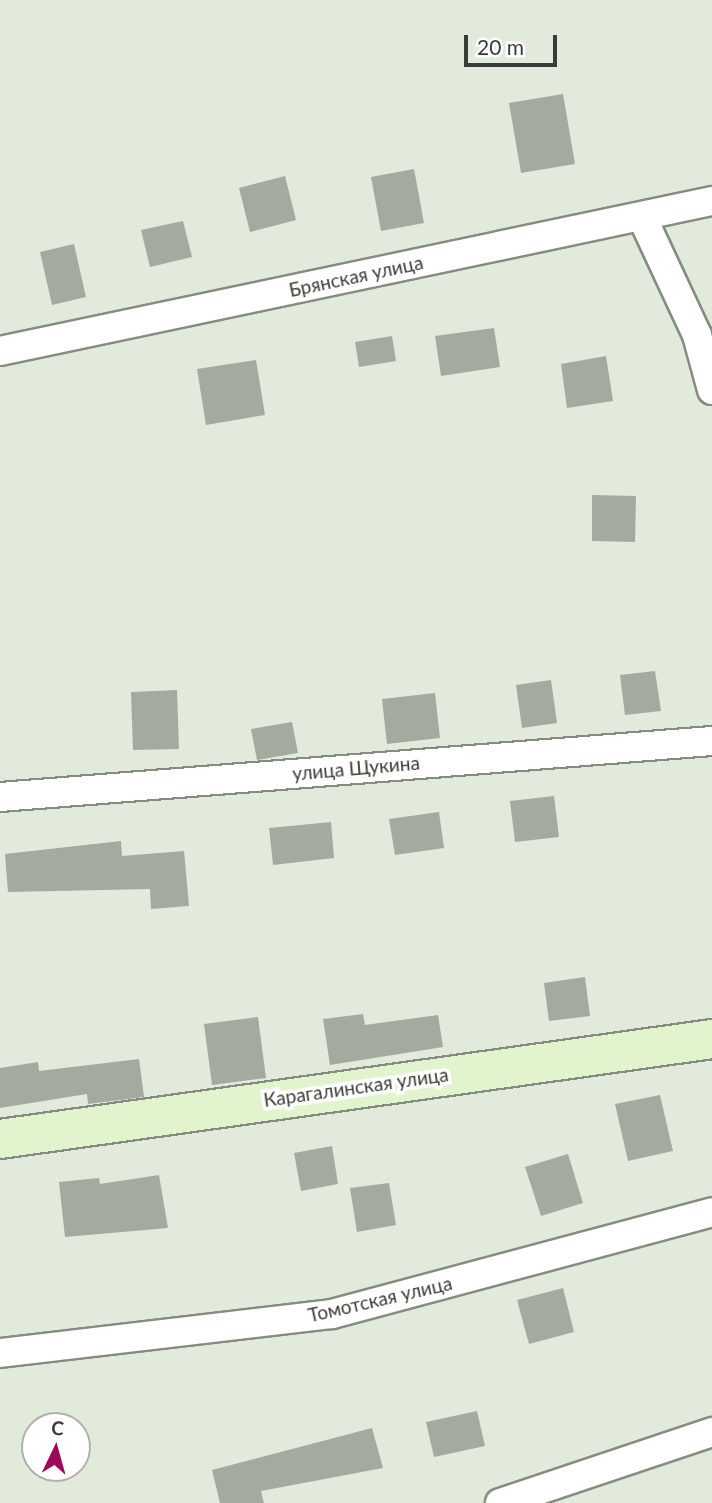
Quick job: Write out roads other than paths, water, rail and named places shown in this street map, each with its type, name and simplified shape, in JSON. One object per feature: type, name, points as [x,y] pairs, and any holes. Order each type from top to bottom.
[{"type":"street","name":"Брянская улица","points":[[0,351],[712,201]]},
{"type":"street","points":[[642,216],[697,335],[712,390]]},
{"type":"street","name":"улица Щукина","points":[[0,797],[712,741]]},
{"type":"street","name":"Карагалинская улица","points":[[0,1139],[712,1039]]},
{"type":"street","name":"Томотская улица","points":[[0,1353],[331,1314],[712,1212]]},
{"type":"street","points":[[500,1503],[712,1432]]}]
